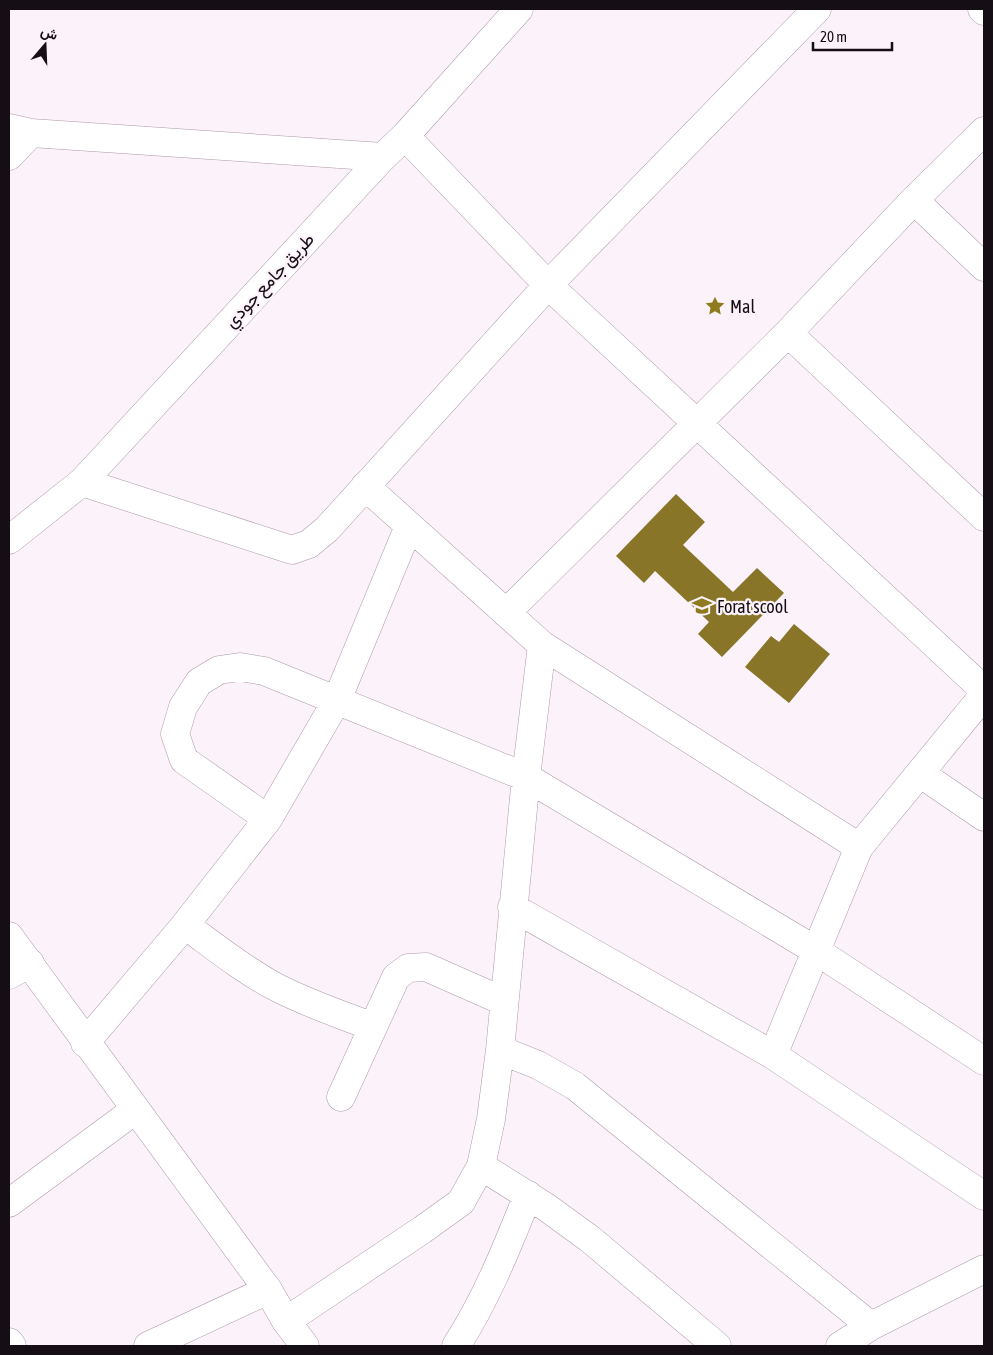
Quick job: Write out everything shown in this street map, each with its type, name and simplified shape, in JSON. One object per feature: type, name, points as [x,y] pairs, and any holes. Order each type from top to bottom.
[{"type":"street","name":"طريق جامع جودي","points":[[10,537],[82,482],[382,157],[405,136],[519,9]]},
{"type":"street","points":[[82,482],[292,550],[309,544],[327,529],[548,285],[817,9]]},
{"type":"street","points":[[9,156],[20,130],[382,157]]},
{"type":"street","points":[[506,613],[788,333],[914,200],[984,131]]},
{"type":"street","points":[[405,136],[548,285],[984,690]]},
{"type":"street","points":[[914,200],[984,267]]},
{"type":"street","points":[[788,333],[984,517]]},
{"type":"street","points":[[365,486],[542,644],[859,847]]},
{"type":"street","points":[[85,1043],[185,925],[268,819],[337,700],[409,526]]},
{"type":"street","points":[[286,1321],[461,1202],[481,1166],[491,1119],[500,1050],[512,907],[542,644]]},
{"type":"street","points":[[268,819],[184,760],[175,734],[183,707],[199,682],[219,670],[240,667],[264,671],[526,777],[815,950],[984,1061]]},
{"type":"street","points":[[773,1055],[859,847],[984,695]]},
{"type":"street","points":[[920,774],[984,817]]},
{"type":"street","points":[[512,907],[773,1055],[984,1196]]},
{"type":"street","points":[[185,925],[243,968],[272,985],[302,1000],[373,1026]]},
{"type":"street","points":[[9,936],[19,969],[85,1043],[268,1290],[286,1321],[305,1346]]},
{"type":"street","points":[[342,1097],[396,977],[408,968],[426,967],[503,1001]]},
{"type":"street","points":[[500,1050],[538,1066],[575,1086],[871,1326]]},
{"type":"street","points":[[9,1203],[135,1110]]},
{"type":"street","points":[[481,1166],[528,1194],[590,1239],[717,1346]]},
{"type":"street","points":[[456,1346],[473,1320],[498,1272],[528,1194]]},
{"type":"street","points":[[840,1346],[871,1326],[984,1268]]},
{"type":"street","points":[[148,1346],[268,1290]]},
{"type":"street","points":[[9,1342],[12,1346]]},
{"type":"building","points":[[676,494],[705,522],[683,545],[733,592],[757,568],[784,593],[722,657],[698,634],[709,622],[655,571],[644,583],[616,556]]},
{"type":"building","points":[[794,624],[830,654],[789,703],[745,667],[771,636],[779,642]]},
{"type":"place","name":"Mal","points":[[715,306]]},
{"type":"place","name":"Forat scool","points":[[702,606]]}]
